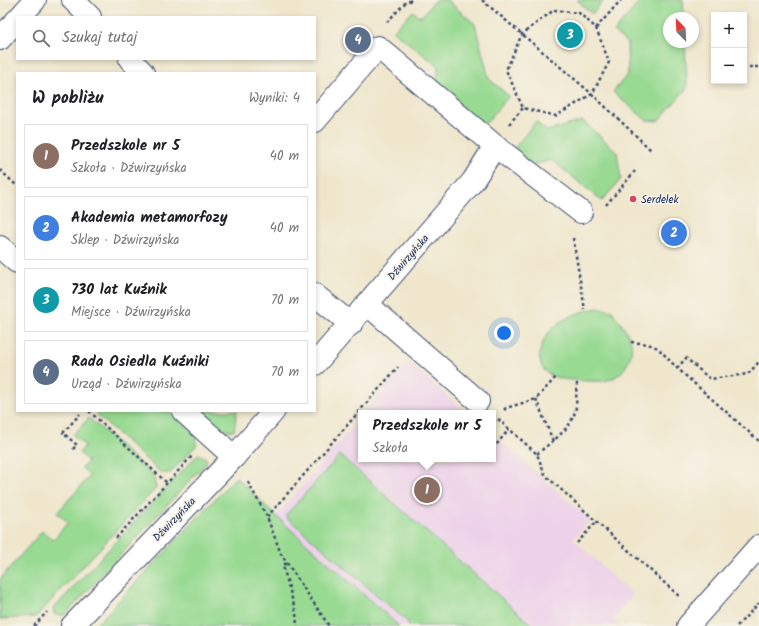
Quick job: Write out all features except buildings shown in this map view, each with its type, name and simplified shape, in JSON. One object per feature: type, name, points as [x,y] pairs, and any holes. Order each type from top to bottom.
[{"type":"street","points":[[21,16],[35,0]]},
{"type":"street","points":[[73,0],[89,16]]},
{"type":"street","points":[[0,39],[16,21]]},
{"type":"street","points":[[316,120],[378,46],[495,146],[581,212]]},
{"type":"street","points":[[131,60],[142,72]]},
{"type":"street","name":"Dźwirzyńska","points":[[316,363],[473,181],[495,146]]},
{"type":"street","points":[[0,247],[16,261]]},
{"type":"street","points":[[316,295],[351,324]]},
{"type":"street","points":[[367,304],[486,408]]},
{"type":"street","points":[[184,412],[234,457]]},
{"type":"street","name":"Dźwirzyńska","points":[[72,626],[234,457],[273,412]]},
{"type":"street","points":[[693,620],[759,546]]},
{"type":"path","points":[[482,0],[592,94],[652,151]]},
{"type":"path","points":[[596,28],[621,0]]},
{"type":"path","points":[[554,10],[579,13],[596,28],[609,62],[592,94],[556,116],[523,108],[506,70],[522,34],[554,10]]},
{"type":"path","points":[[750,67],[759,67]]},
{"type":"path","points":[[0,170],[16,185]]},
{"type":"path","points":[[581,212],[601,212],[635,171]]},
{"type":"path","points":[[574,244],[585,310]]},
{"type":"path","points":[[631,342],[648,344],[658,348],[677,368],[759,441]]},
{"type":"path","points":[[677,368],[686,358],[710,379],[748,374],[759,362]]},
{"type":"path","points":[[360,410],[403,361]]},
{"type":"path","points":[[556,377],[536,399],[506,408],[497,418],[537,454],[545,475],[597,521],[693,620]]},
{"type":"path","points":[[537,454],[563,433],[575,417],[577,404],[576,389],[578,380]]},
{"type":"path","points":[[536,399],[553,440]]},
{"type":"path","points":[[90,412],[167,483]]},
{"type":"path","points":[[267,517],[358,413]]},
{"type":"path","points":[[73,449],[76,445],[63,433],[80,414]]},
{"type":"path","points":[[496,444],[509,429]]},
{"type":"path","points":[[114,540],[211,436]]},
{"type":"path","points":[[234,457],[267,517],[286,563],[329,626]]},
{"type":"path","points":[[577,543],[597,521]]},
{"type":"path","points":[[286,563],[283,566],[296,613],[297,626]]},
{"type":"path","points":[[737,626],[759,603]]},
{"type":"path","points":[[34,626],[50,609]]},
{"type":"shaded area","points":[[408,362],[464,410],[367,410]]},
{"type":"shaded area","points":[[358,420],[358,462],[496,462],[496,438],[590,520],[573,539],[633,595],[612,620],[619,626],[399,626],[276,516]]},
{"type":"green space","points":[[435,0],[447,0],[475,24],[489,79],[509,96],[484,125],[437,87],[438,66],[393,31],[413,11],[418,16],[422,16]]},
{"type":"green space","points":[[577,0],[604,0],[592,14]]},
{"type":"green space","points":[[641,0],[683,0],[684,12],[663,12],[663,48],[685,48],[687,88],[658,121],[646,120],[613,92],[628,74],[627,43],[614,32]]},
{"type":"green space","points":[[536,121],[546,131],[583,121],[617,152],[621,179],[602,201],[552,160],[532,165],[513,150]]},
{"type":"green space","points":[[597,308],[612,311],[630,338],[632,347],[630,358],[622,372],[609,380],[600,381],[565,379],[548,374],[542,367],[540,352],[542,344],[548,333],[566,318]]},
{"type":"green space","points":[[97,412],[170,412],[196,434],[196,446],[170,473],[161,473],[98,416]]},
{"type":"green space","points":[[201,412],[237,412],[234,431],[214,428],[199,414]]},
{"type":"green space","points":[[89,418],[153,475],[156,488],[36,617],[0,619],[0,579],[42,531],[53,540],[68,522],[57,513],[90,476],[82,468],[88,461],[79,453],[85,446],[73,435]]},
{"type":"green space","points":[[198,454],[206,458],[207,462],[65,615],[55,615],[53,609]]},
{"type":"green space","points":[[340,455],[533,626],[408,626],[408,622],[285,516]]},
{"type":"green space","points":[[236,477],[276,516],[399,626],[95,626]]},
{"type":"place","name":"730 lat Kuźnik","points":[[570,35]]},
{"type":"place","name":"Rada Osiedla Kuźniki","points":[[358,40]]},
{"type":"place","name":"Serdelek","points":[[633,199]]},
{"type":"place","name":"Akademia metamorfozy","points":[[674,233]]},
{"type":"place","name":"Przedszkole nr 5","points":[[427,490]]}]
